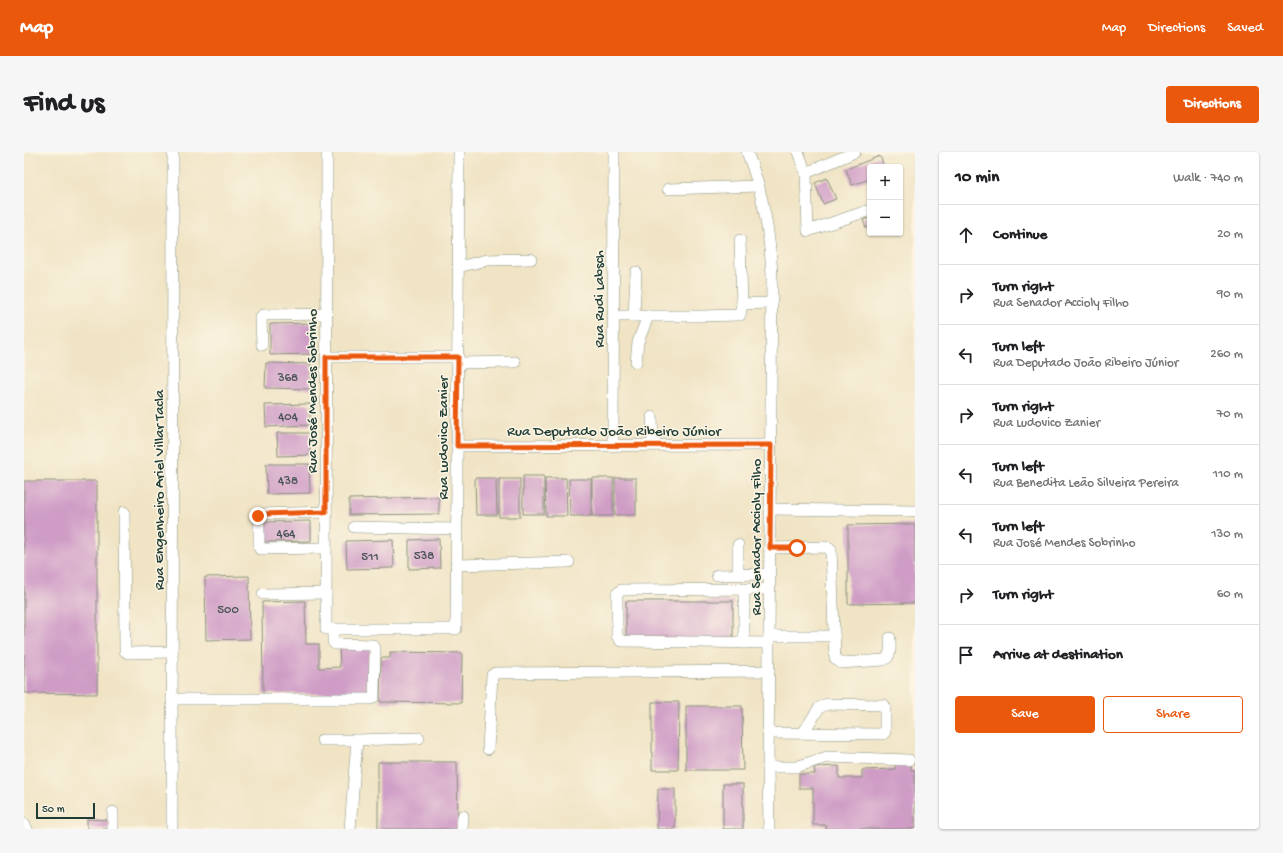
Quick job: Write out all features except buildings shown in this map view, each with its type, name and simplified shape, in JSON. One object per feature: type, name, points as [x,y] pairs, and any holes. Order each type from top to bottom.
[{"type":"street","name":"Rua Engenheiro Ariel Villar Tacla","points":[[172,829],[173,152]]},
{"type":"street","name":"Rua José Mendes Sobrinho","points":[[327,152],[326,593],[330,629]]},
{"type":"street","name":"Rua Ludovico Zanier","points":[[330,629],[456,629],[459,152]]},
{"type":"street","name":"Rua Rudi Labsch","points":[[613,445],[614,152]]},
{"type":"street","name":"Rua Senador Accioly Filho","points":[[747,152],[764,205],[771,253],[772,303],[768,733],[769,829]]},
{"type":"street","points":[[798,152],[806,173],[808,231],[867,211]]},
{"type":"street","points":[[806,173],[855,152]]},
{"type":"street","points":[[668,189],[759,186]]},
{"type":"street","points":[[613,316],[740,315],[742,304],[740,240]]},
{"type":"street","points":[[458,267],[487,260],[530,259]]},
{"type":"street","points":[[634,316],[636,272]]},
{"type":"street","points":[[742,304],[772,303]]},
{"type":"street","points":[[262,345],[261,317],[264,314],[327,314]]},
{"type":"street","points":[[636,362],[638,342],[648,316]]},
{"type":"street","points":[[326,357],[515,362]]},
{"type":"street","points":[[652,417],[653,445]]},
{"type":"street","name":"Rua Deputado João Ribeiro Júnior","points":[[457,446],[771,445]]},
{"type":"street","points":[[770,510],[915,511]]},
{"type":"street","points":[[124,512],[125,650],[128,653],[172,652]]},
{"type":"street","points":[[326,512],[262,514],[258,516],[260,549],[326,548]]},
{"type":"street","points":[[354,527],[457,529]]},
{"type":"street","points":[[738,545],[738,574]]},
{"type":"street","points":[[770,548],[830,548],[835,658],[837,661],[841,663],[884,660],[888,658],[890,654],[890,638]]},
{"type":"street","points":[[456,565],[570,562]]},
{"type":"street","points":[[718,575],[770,574]]},
{"type":"street","points":[[744,589],[744,643]]},
{"type":"street","points":[[770,589],[621,590],[617,594],[617,636],[621,641],[744,643],[834,636]]},
{"type":"street","points":[[263,594],[326,593]]},
{"type":"street","points":[[172,699],[371,699],[374,697],[375,648],[373,645],[335,644],[333,642],[330,629]]},
{"type":"street","points":[[488,749],[492,675],[495,673],[769,671]]},
{"type":"street","points":[[768,733],[883,734],[885,732],[886,707],[884,705],[827,704],[819,708],[802,733]]},
{"type":"street","points":[[322,740],[419,738]]},
{"type":"street","points":[[350,829],[357,740]]},
{"type":"street","points":[[768,767],[796,767],[827,757],[909,760]]},
{"type":"street","points":[[113,812],[113,829]]},
{"type":"street","points":[[462,816],[462,829]]},
{"type":"street","points":[[24,824],[28,829]]},
{"type":"route","points":[[258,516],[260,514],[326,512],[326,357],[458,357],[457,446],[771,445],[770,548],[797,548]]}]
